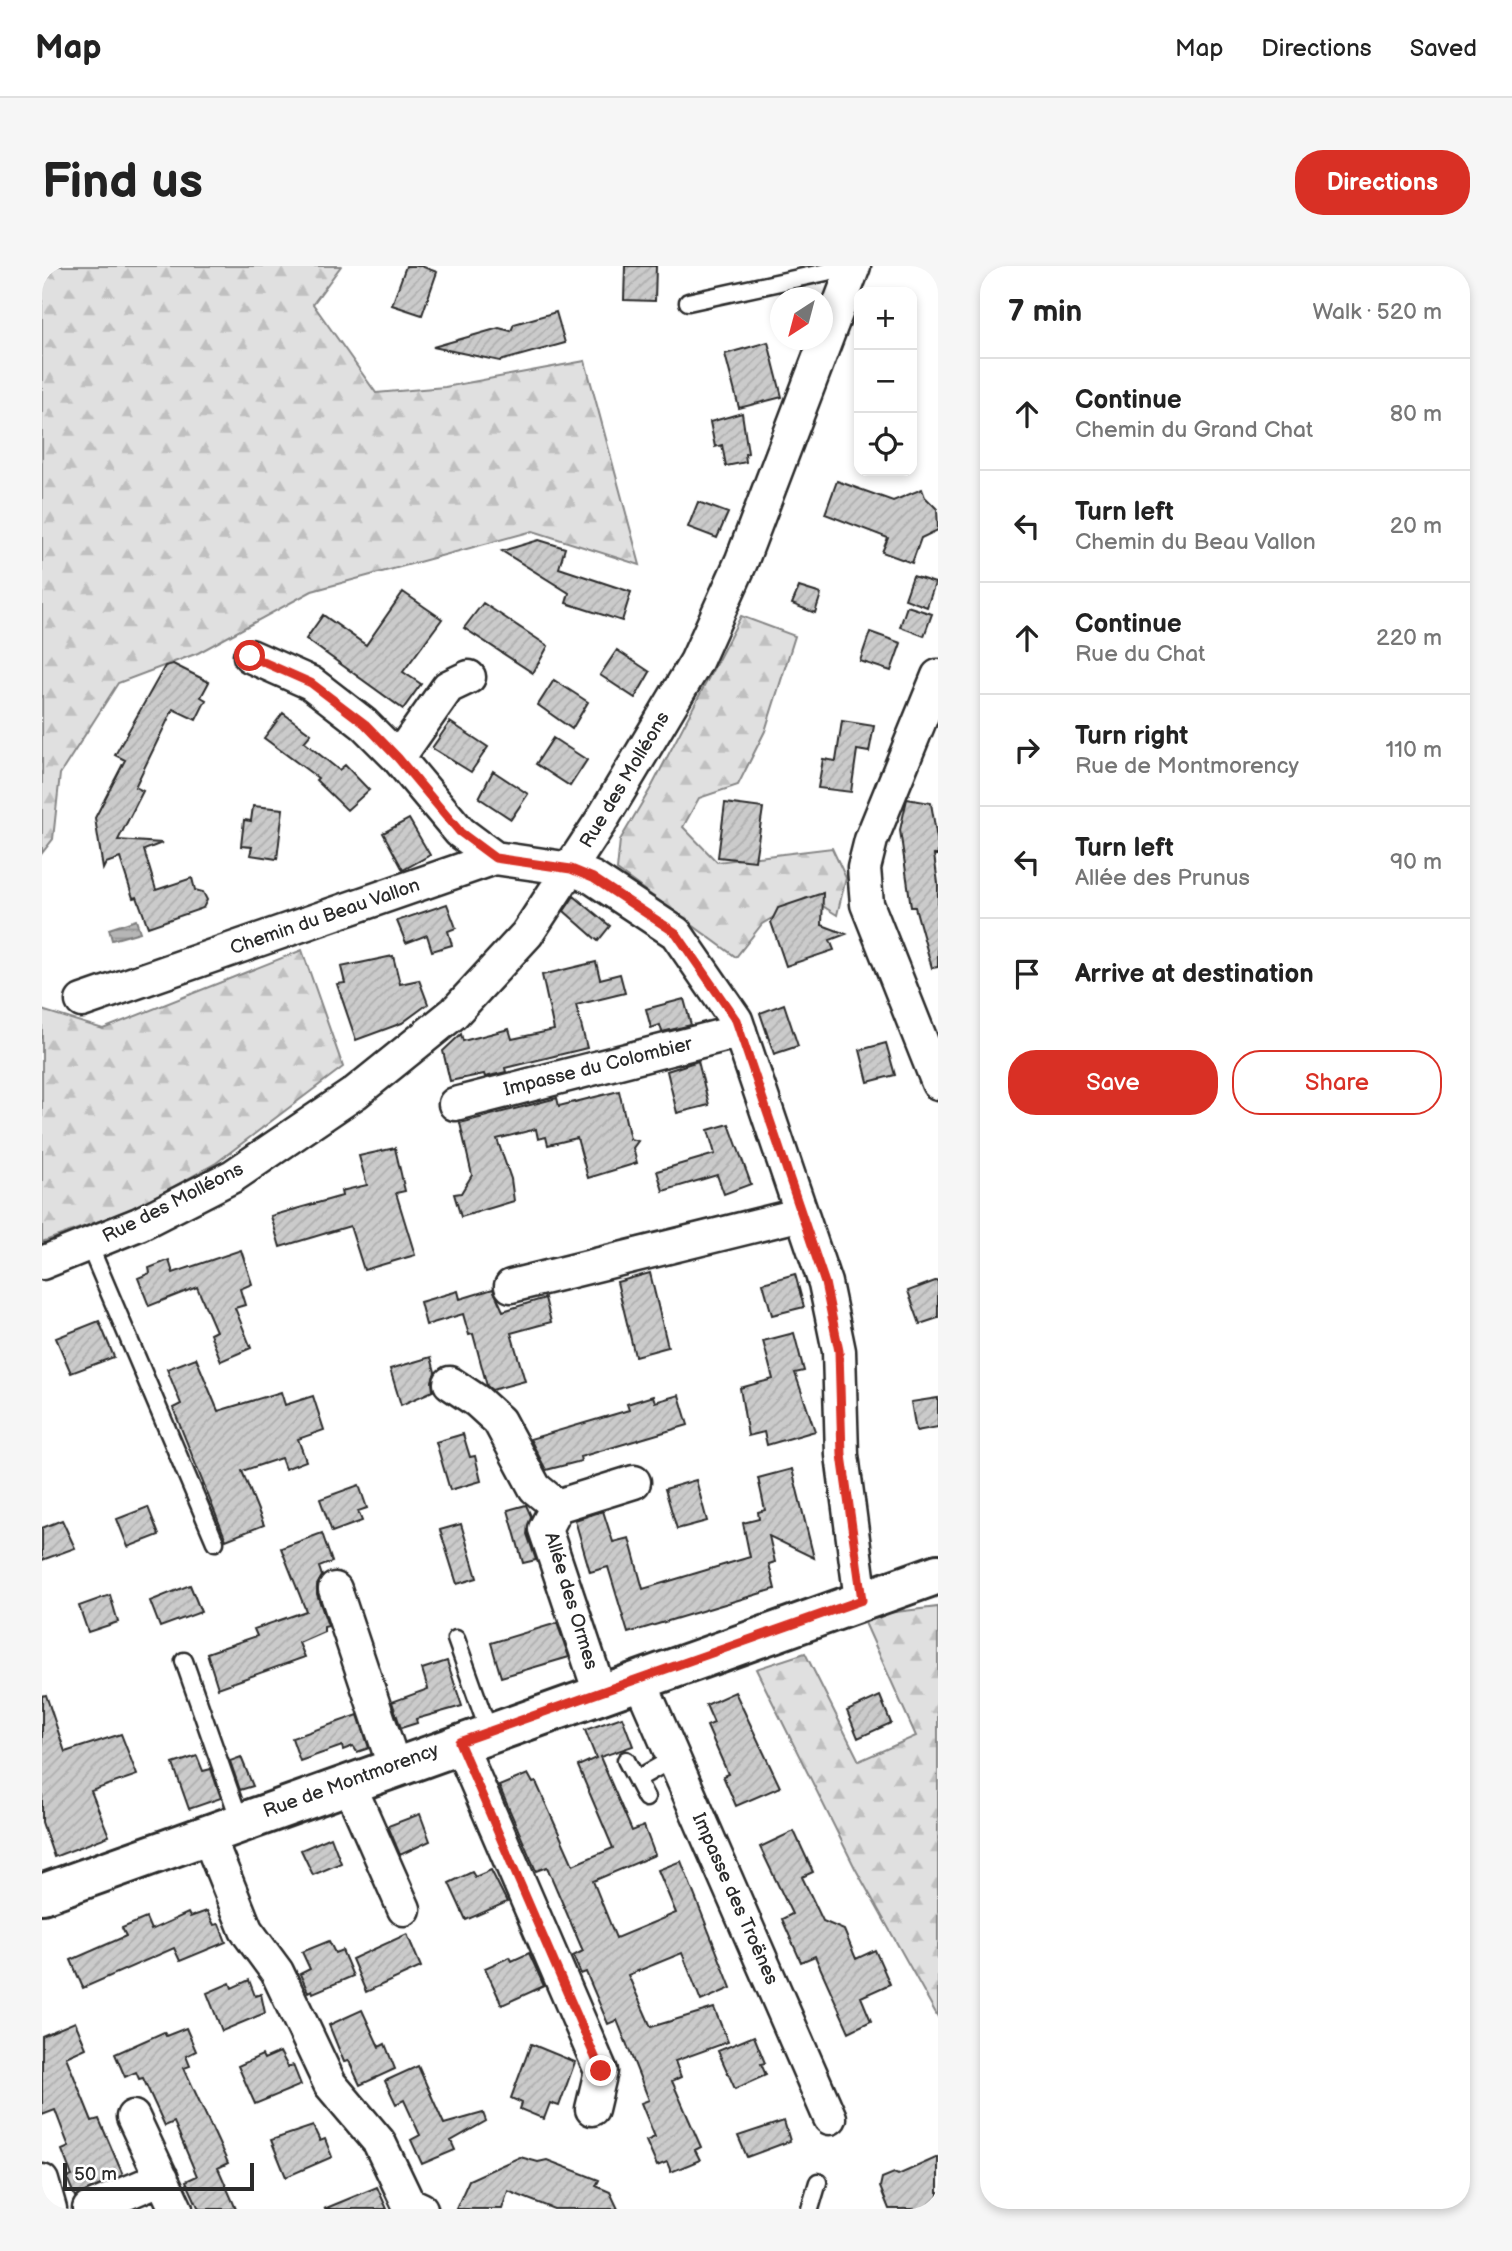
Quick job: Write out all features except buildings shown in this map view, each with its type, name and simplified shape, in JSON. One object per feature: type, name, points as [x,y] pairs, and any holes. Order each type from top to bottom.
[{"type":"street","name":"Rue des Molléons","points":[[42,1263],[139,1224],[233,1176],[355,1093],[454,1013],[527,934],[571,869],[696,662],[742,560],[854,266]]},
{"type":"street","points":[[250,656],[311,683],[365,724],[398,758],[460,832],[495,858]]},
{"type":"street","points":[[938,676],[871,840],[864,869],[867,904],[938,1083]]},
{"type":"street","points":[[398,758],[448,687],[469,677]]},
{"type":"street","name":"Chemin du Beau Vallon","points":[[82,1001],[495,858],[571,869],[593,878],[676,933],[736,1020],[825,1283],[839,1351],[842,1455],[862,1600]]},
{"type":"street","name":"Impasse du Colombier","points":[[455,1104],[740,1031]]},
{"type":"street","points":[[511,1286],[802,1214]]},
{"type":"street","points":[[450,1382],[499,1421],[535,1488],[557,1506]]},
{"type":"street","name":"Allée des Ormes","points":[[600,1693],[545,1529],[557,1506],[634,1482]]},
{"type":"street","name":"Rue de Montmorency","points":[[42,1894],[474,1737],[938,1574]]},
{"type":"street","points":[[335,1589],[394,1766]]},
{"type":"street","name":"Impasse des Troënes","points":[[639,1679],[830,2118]]},
{"type":"street","points":[[474,1737],[601,2071],[592,2109]]},
{"type":"street","points":[[348,1782],[404,1909]]},
{"type":"street","points":[[224,1827],[246,1930],[277,1972],[330,2084],[379,2142],[408,2203],[421,2209]]},
{"type":"street","points":[[133,2117],[176,2209]]},
{"type":"street","points":[[89,2209],[162,2178]]},
{"type":"street","points":[[42,2181],[50,2209]]},
{"type":"lane","points":[[688,302],[854,266]]},
{"type":"lane","points":[[89,1245],[215,1542]]},
{"type":"lane","points":[[456,1639],[474,1737]]},
{"type":"lane","points":[[184,1661],[224,1827]]},
{"type":"lane","points":[[636,1779],[674,1758]]},
{"type":"lane","points":[[626,1760],[646,1798]]},
{"type":"lane","points":[[810,2209],[818,2182]]},
{"type":"green space","points":[[42,266],[341,266],[313,304],[376,393],[445,387],[585,361],[640,565],[533,531],[312,591],[198,653],[118,683],[60,774],[53,839],[42,853]]},
{"type":"green space","points":[[741,616],[795,636],[765,731],[738,785],[699,798],[683,827],[717,862],[832,848],[846,878],[837,915],[808,897],[762,924],[736,957],[617,870],[620,840],[652,786]]},
{"type":"green space","points":[[302,950],[343,1067],[216,1163],[135,1208],[42,1242],[42,1010],[103,1029]]},
{"type":"green space","points":[[938,1607],[938,2017],[855,1868],[756,1669],[805,1653],[859,1761],[916,1736],[862,1616]]},
{"type":"shaded area","points":[[136,920],[140,932],[112,940],[109,929]]},
{"type":"route","points":[[250,656],[311,683],[365,724],[398,758],[460,832],[495,858],[571,869],[593,878],[676,933],[736,1020],[825,1283],[839,1351],[842,1455],[862,1600],[459,1742],[601,2071]]}]
